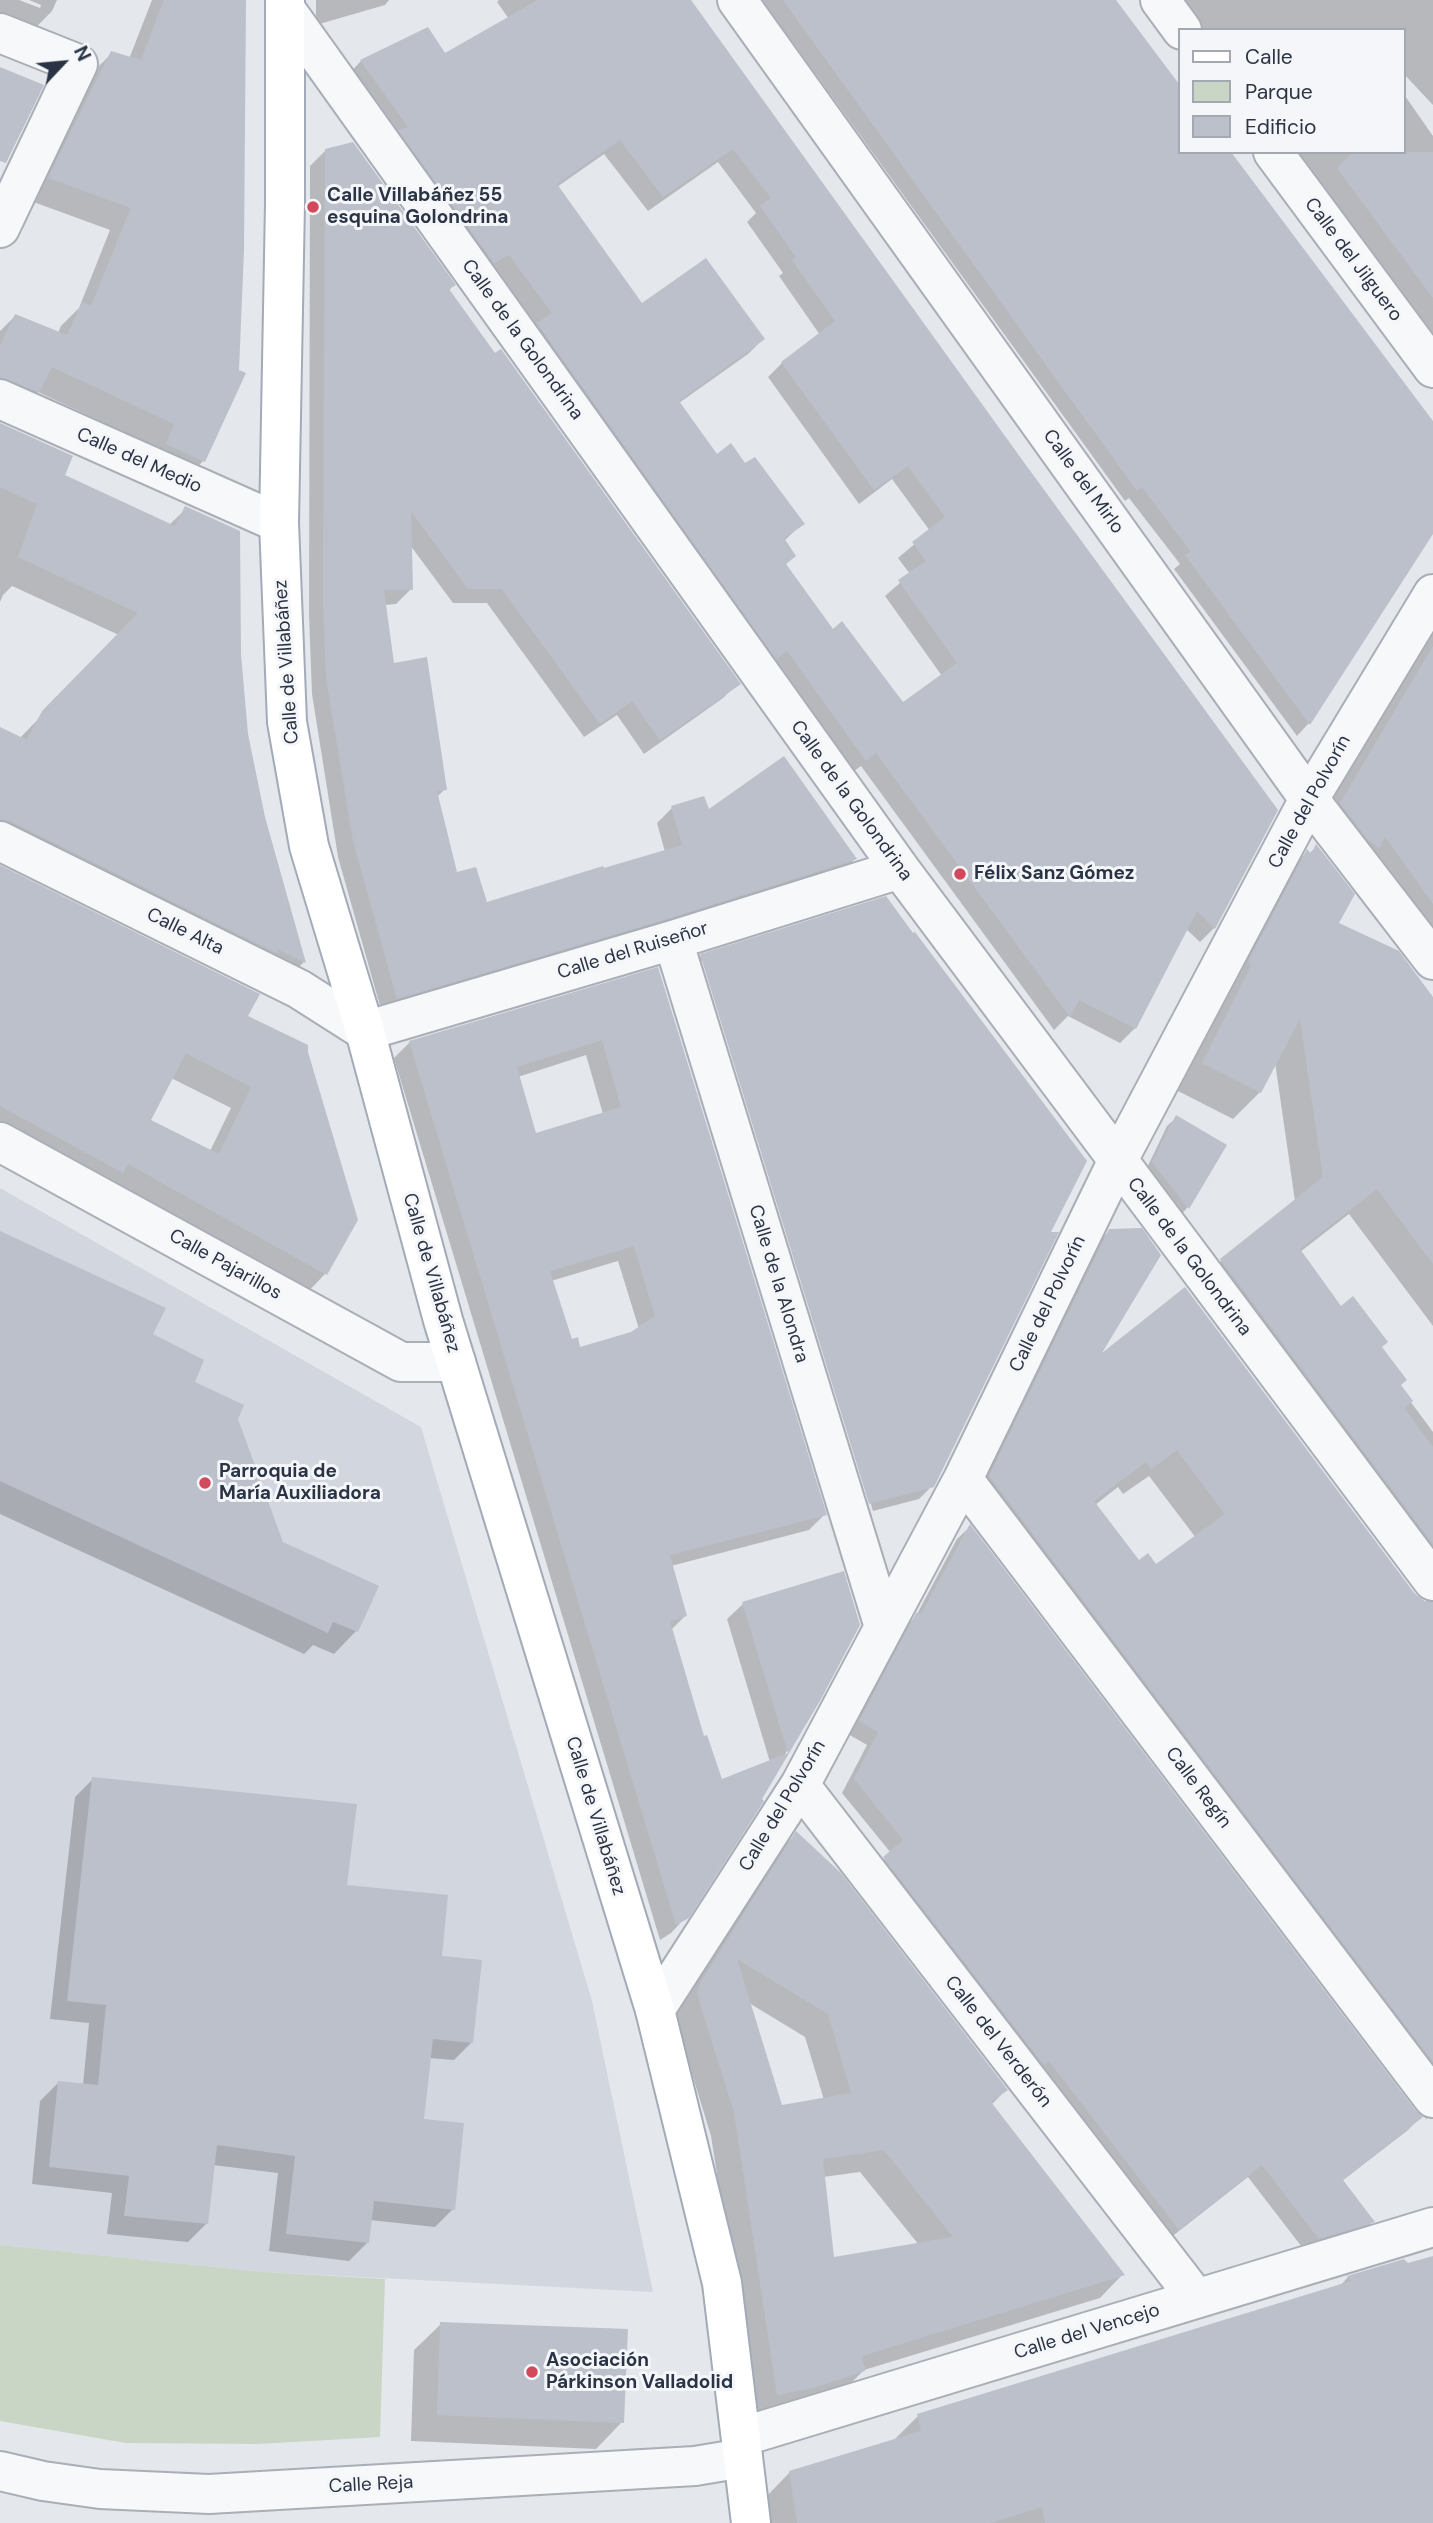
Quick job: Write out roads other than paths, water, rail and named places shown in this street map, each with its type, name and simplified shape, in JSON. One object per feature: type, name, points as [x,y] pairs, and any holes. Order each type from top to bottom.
[{"type":"main road","name":"Calle de Villabáñez","points":[[286,5],[279,523],[290,736],[309,846],[365,1031],[443,1320],[655,2010],[722,2283],[751,2523]]},
{"type":"street","name":"Calle del Mirlo","points":[[737,0],[1309,799],[1433,960]]},
{"type":"street","points":[[1160,0],[1181,28]]},
{"type":"street","name":"Calle de la Golondrina","points":[[286,5],[900,869],[1433,1581]]},
{"type":"street","points":[[0,33],[78,64],[0,228]]},
{"type":"street","name":"Calle del Jilguero","points":[[1274,154],[1433,368]]},
{"type":"street","name":"Calle del Medio","points":[[0,398],[279,523]]},
{"type":"street","name":"Calle del Polvorín","points":[[655,2010],[800,1785],[963,1479],[1117,1162],[1309,799],[1433,594]]},
{"type":"street","name":"Calle Alta","points":[[0,841],[299,989],[365,1031]]},
{"type":"street","name":"Calle del Ruiseñor","points":[[365,1031],[673,940],[900,869]]},
{"type":"street","name":"Calle de la Alondra","points":[[673,940],[884,1627]]},
{"type":"street","name":"Calle Pajarillos","points":[[0,1142],[401,1362],[456,1362]]},
{"type":"street","name":"Calle Regín","points":[[963,1479],[1433,2098]]},
{"type":"street","name":"Calle del Verderón","points":[[800,1785],[1196,2298]]},
{"type":"street","name":"Calle del Vencejo","points":[[742,2447],[1196,2298],[1433,2227]]},
{"type":"street","name":"Calle Reja","points":[[0,2471],[43,2481],[100,2489],[209,2494],[695,2466],[742,2447]]},
{"type":"place","name":"Calle Villabáñez 55 esquina Golondrina","points":[[313,207]]},
{"type":"place","name":"Félix Sanz Gómez","points":[[960,874]]},
{"type":"place","name":"Parroquia de María Auxiliadora","points":[[205,1483]]},
{"type":"place","name":"Asociación Párkinson Valladolid","points":[[532,2372]]}]
